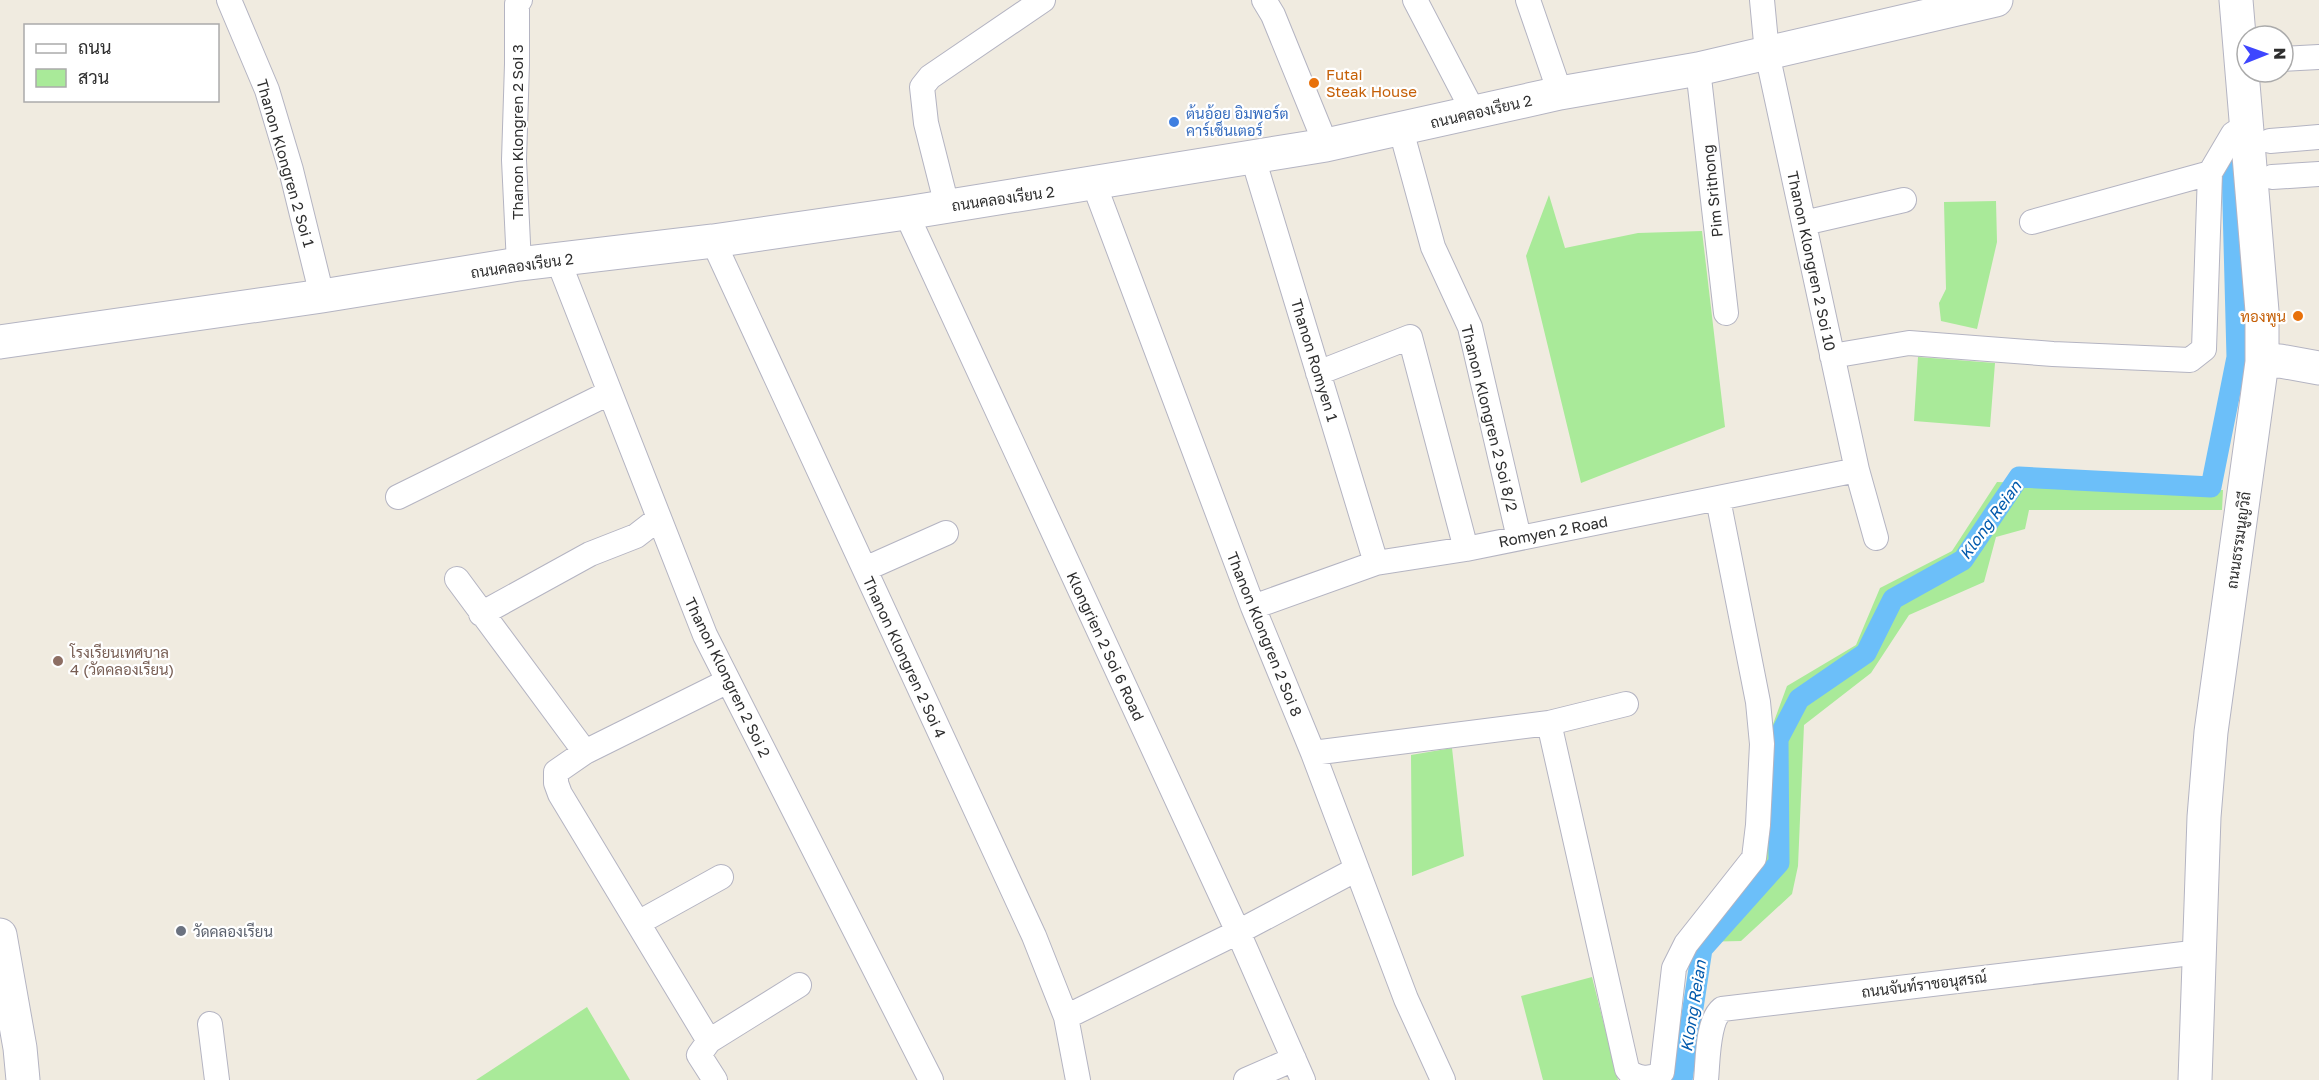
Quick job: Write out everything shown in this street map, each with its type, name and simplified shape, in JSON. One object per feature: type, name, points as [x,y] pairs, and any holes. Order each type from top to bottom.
[{"type":"street","name":"Thanon Klongren 2 Soi 1","points":[[229,0],[267,90],[291,170],[321,296]]},
{"type":"street","name":"Thanon Klongren 2 Soi 3","points":[[519,264],[514,160],[518,64],[517,4],[520,0]]},
{"type":"street","points":[[947,206],[926,123],[922,87],[930,77],[1043,0]]},
{"type":"street","points":[[1264,0],[1273,15],[1326,145]]},
{"type":"street","points":[[1414,0],[1474,113]]},
{"type":"street","points":[[1528,0],[1560,93]]},
{"type":"street","name":"Thanon Klongren 2 Soi 10","points":[[1762,0],[1767,53],[1857,470],[1876,538]]},
{"type":"street","name":"ถนนคลองเรียน 2","points":[[0,342],[321,296],[519,264],[713,241],[906,213],[1254,158],[1401,130],[1560,93],[1698,69],[1996,0]]},
{"type":"street","name":"ถนนธรรมนูญวิถี","points":[[2195,1080],[2204,817],[2211,732],[2271,361],[2284,324],[2236,0]]},
{"type":"street","points":[[2259,0],[2260,24]]},
{"type":"street","points":[[2295,58],[2319,57]]},
{"type":"street","name":"Pim Srithong","points":[[1698,69],[1726,313]]},
{"type":"street","name":"ถนนธรรมนูญวิถี","points":[[2260,155],[2263,84]]},
{"type":"street","name":"Thanon Klongren 2 Soi 8/2","points":[[1401,130],[1433,247],[1470,327],[1519,538]]},
{"type":"street","points":[[1832,356],[1909,343],[2053,354],[2190,360],[2204,349],[2210,173],[2233,134],[2260,155],[2319,174]]},
{"type":"street","points":[[2260,155],[2319,137]]},
{"type":"street","name":"Thanon Romyen 1","points":[[1254,158],[1376,563]]},
{"type":"street","points":[[2032,222],[2210,173]]},
{"type":"street","name":"Thanon Klongren 2 Soi 8","points":[[1094,184],[1253,607],[1358,868],[1406,999],[1443,1080]]},
{"type":"street","points":[[1804,223],[1904,200]]},
{"type":"street","name":"Klongrien 2 Soi 6 Road","points":[[906,213],[1238,932],[1298,1069]]},
{"type":"street","name":"Thanon Klongren 2 Soi 4","points":[[713,241],[1034,936],[1066,1017],[1078,1080]]},
{"type":"street","name":"Thanon Klongren 2 Soi 2","points":[[558,260],[705,635],[931,1080]]},
{"type":"street","points":[[1318,373],[1410,337],[1466,549]]},
{"type":"street","points":[[2271,361],[2319,368]]},
{"type":"street","name":"ถนนธรรมนูญวิถี","points":[[2214,1080],[2223,770],[2271,361]]},
{"type":"street","points":[[398,497],[609,393]]},
{"type":"street","name":"Romyen 2 Road","points":[[1253,607],[1376,563],[1466,549],[1857,470]]},
{"type":"street","points":[[1549,723],[1627,1069],[1633,1077],[1638,1079],[1655,1079],[1662,1072],[1674,968],[1686,944],[1754,858],[1758,825],[1762,744],[1758,702],[1718,499]]},
{"type":"street","points":[[481,614],[590,554],[636,536],[658,519]]},
{"type":"street","points":[[865,569],[946,533]]},
{"type":"street","points":[[457,579],[585,753]]},
{"type":"street","points":[[709,1041],[557,788],[556,773],[585,753],[728,681]]},
{"type":"street","points":[[1313,753],[1549,723],[1626,704]]},
{"type":"street","points":[[1066,1017],[1238,932],[1358,868]]},
{"type":"street","points":[[638,922],[721,877]]},
{"type":"street","points":[[0,935],[20,1048],[23,1080]]},
{"type":"street","name":"ถนนจันท์ราชอนุสรณ์","points":[[1706,1080],[1712,1025],[1717,1013],[1722,1009],[2200,952]]},
{"type":"street","points":[[715,1080],[699,1055],[709,1041],[799,985]]},
{"type":"street","points":[[210,1024],[217,1080]]},
{"type":"street","points":[[1245,1080],[1298,1069]]},
{"type":"green space","points":[[1549,195],[1565,248],[1638,233],[1702,231],[1725,427],[1581,483],[1526,256]]},
{"type":"green space","points":[[1996,201],[1997,242],[1977,329],[1941,321],[1939,303],[1946,289],[1944,202]]},
{"type":"green space","points":[[1918,357],[1995,363],[1990,427],[1914,421]]},
{"type":"green space","points":[[1997,482],[2223,490],[2222,510],[2029,510],[2025,529],[1996,537],[1984,582],[1909,615],[1871,673],[1804,725],[1798,866],[1792,894],[1741,941],[1697,942],[1766,860],[1769,735],[1787,686],[1856,645],[1880,588],[1952,551]]},
{"type":"green space","points":[[1452,748],[1464,856],[1412,876],[1411,755]]},
{"type":"green space","points":[[1592,977],[1618,1080],[1543,1080],[1521,996]]},
{"type":"green space","points":[[587,1007],[630,1080],[476,1080]]},
{"type":"waterway","name":"Klong Reian","points":[[1682,1080],[1702,949],[1779,863],[1778,739],[1799,699],[1866,653],[1893,599],[1963,560],[2019,477],[2211,487],[2237,357],[2232,167],[2238,156],[2254,153]]},
{"type":"place","name":"Futai Steak House","points":[[1314,83]]},
{"type":"place","name":"ต้นอ้อย อิมพอร์ต คาร์เซ็นเตอร์","points":[[1174,122]]},
{"type":"place","name":"ทองพูน","points":[[2298,316]]},
{"type":"place","name":"โรงเรียนเทศบาล 4 (วัดคลองเรียน)","points":[[58,661]]},
{"type":"place","name":"วัดคลองเรียน","points":[[181,931]]}]
